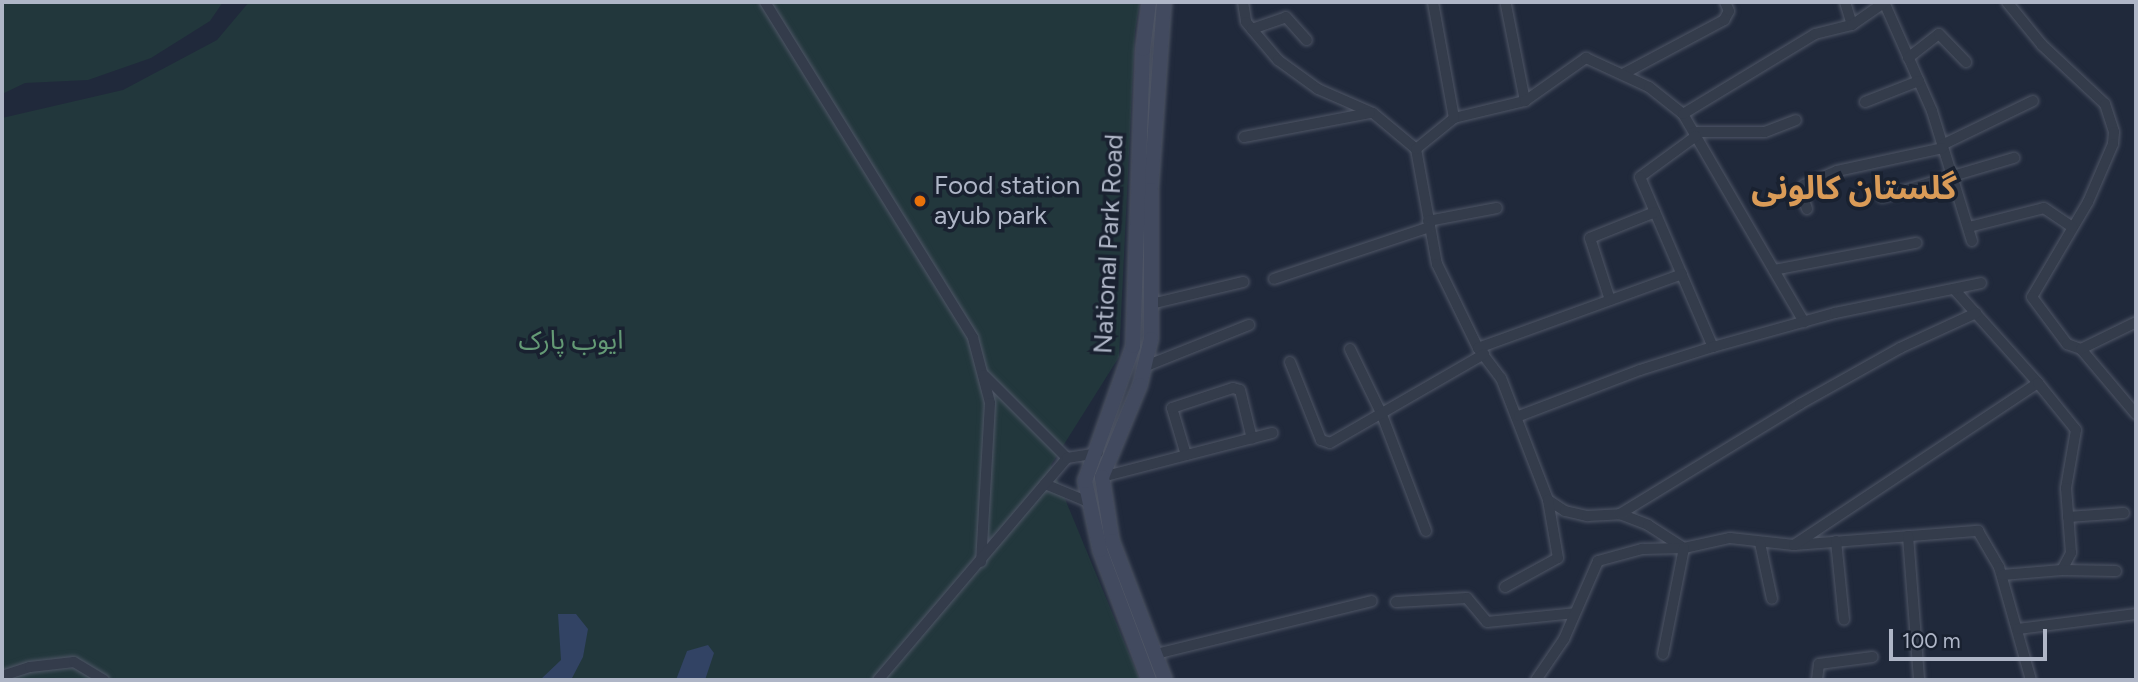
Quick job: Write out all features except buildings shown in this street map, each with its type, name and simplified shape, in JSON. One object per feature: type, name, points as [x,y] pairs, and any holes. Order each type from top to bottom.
[{"type":"main road","name":"National Park Road","points":[[1149,2],[1142,69],[1133,346],[1127,372],[1092,451],[1086,501],[1149,680]]},
{"type":"main road","name":"National Park Road","points":[[1164,2],[1158,70],[1151,304],[1146,366],[1108,456],[1102,477],[1112,541],[1165,680]]},
{"type":"main road","points":[[1142,69],[1158,70]]},
{"type":"street","points":[[765,2],[907,225],[973,338],[990,403],[981,562]]},
{"type":"street","points":[[1243,2],[1252,29],[1278,60],[1318,89],[1371,113],[1396,128],[1416,149],[1437,264],[1481,351],[1519,416],[1548,500],[1558,558],[1505,587]]},
{"type":"street","points":[[1433,2],[1454,118]]},
{"type":"street","points":[[1623,74],[1724,20],[1729,11],[1724,2]]},
{"type":"street","points":[[1845,2],[1852,25]]},
{"type":"street","points":[[1683,114],[1815,34],[1852,25],[1884,2],[1919,81],[1972,241]]},
{"type":"street","points":[[2007,2],[2042,45],[2105,104],[2114,132],[2113,144],[2088,202],[2032,297],[2067,344],[2081,349],[2133,407]]},
{"type":"street","points":[[1506,5],[1525,101]]},
{"type":"street","points":[[1252,29],[1286,18],[1307,40]]},
{"type":"street","points":[[1908,58],[1939,34],[1966,62]]},
{"type":"street","points":[[1416,149],[1454,118],[1525,101],[1580,59],[1623,74],[1650,87],[1683,114],[1804,322]]},
{"type":"street","points":[[1865,102],[1919,81]]},
{"type":"street","points":[[1807,209],[1801,191],[1804,185],[1838,172],[1943,147],[2033,101]]},
{"type":"street","points":[[1244,137],[1371,113]]},
{"type":"street","points":[[1713,347],[1640,177],[1695,134],[1765,132],[1796,120]]},
{"type":"street","points":[[1882,197],[2014,158]]},
{"type":"street","points":[[1274,279],[1428,224],[1497,208]]},
{"type":"street","points":[[1969,227],[2044,208],[2072,227]]},
{"type":"street","points":[[1610,300],[1590,238],[1655,212]]},
{"type":"street","points":[[1774,270],[1916,243]]},
{"type":"street","points":[[1290,362],[1325,443],[1382,415],[1481,351],[1682,274]]},
{"type":"street","points":[[1151,304],[1242,282]]},
{"type":"street","points":[[1519,416],[1640,370],[1713,347],[1804,322],[1980,283]]},
{"type":"street","points":[[1954,289],[2076,430],[2066,488],[2071,553],[2062,570]]},
{"type":"street","points":[[1620,514],[1812,398],[1976,313]]},
{"type":"street","points":[[2081,349],[2136,322]]},
{"type":"street","points":[[1146,366],[1250,325]]},
{"type":"street","points":[[1350,349],[1382,415],[1426,531]]},
{"type":"street","points":[[984,375],[1067,458]]},
{"type":"street","points":[[1794,545],[2038,383]]},
{"type":"street","points":[[1186,455],[1172,408],[1233,388],[1240,390],[1252,439]]},
{"type":"street","points":[[1102,477],[1272,433]]},
{"type":"street","points":[[878,680],[1067,458],[1092,451],[1108,456]]},
{"type":"street","points":[[1045,484],[1086,501]]},
{"type":"street","points":[[1548,500],[1565,512],[1587,516],[1620,514],[1648,525],[1684,548]]},
{"type":"street","points":[[2068,517],[2124,513]]},
{"type":"street","points":[[1536,680],[1575,613],[1598,561],[1642,550],[1684,548],[1730,538],[1794,545],[1978,531],[2002,575],[2031,680]]},
{"type":"street","points":[[984,536],[999,540]]},
{"type":"street","points":[[1908,536],[1919,680]]},
{"type":"street","points":[[1836,541],[1844,621]]},
{"type":"street","points":[[1760,543],[1772,599]]},
{"type":"street","points":[[1662,654],[1684,548]]},
{"type":"street","points":[[2002,575],[2062,570],[2116,571]]},
{"type":"street","points":[[1396,602],[1467,598],[1487,622],[1575,613]]},
{"type":"street","points":[[1156,654],[1372,601]]},
{"type":"street","points":[[2018,629],[2136,614]]},
{"type":"street","points":[[1817,680],[1819,664],[1873,657]]},
{"type":"street","points":[[2,676],[30,667],[74,662],[104,680]]},
{"type":"green space","points":[[2,2],[223,2],[210,21],[151,58],[88,80],[25,83],[2,94]]},
{"type":"green space","name":"ایوب پارک","points":[[249,2],[1140,2],[1135,31],[1119,357],[1051,465],[1140,680],[2,680],[2,118],[123,90],[217,40]]},
{"type":"water","points":[[558,614],[576,614],[588,629],[583,657],[571,680],[540,680],[561,660]]},
{"type":"water","points":[[708,645],[714,653],[705,680],[676,680],[687,651]]},
{"type":"place","name":"Food station ayub park","points":[[920,201]]},
{"type":"district","name":"گلستان کالونی","points":[[1854,188]]}]
